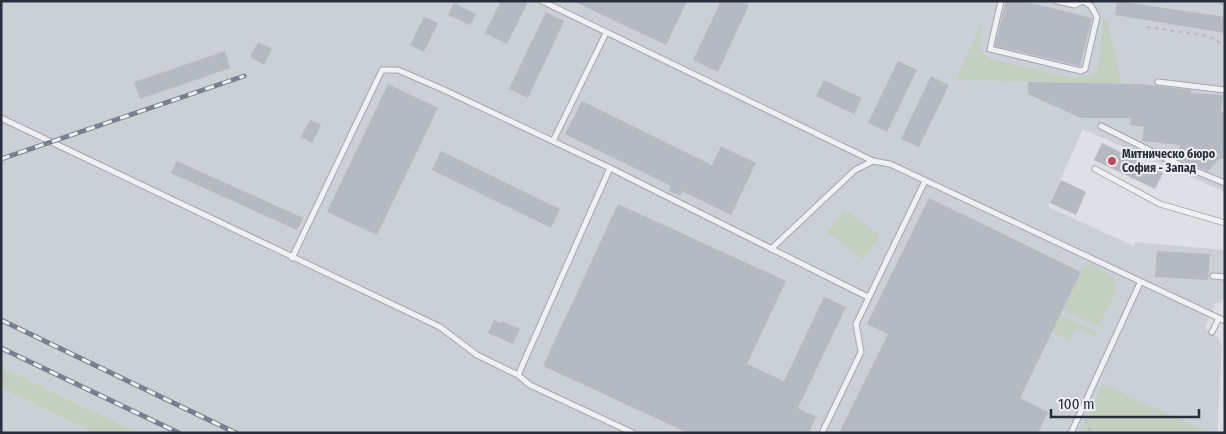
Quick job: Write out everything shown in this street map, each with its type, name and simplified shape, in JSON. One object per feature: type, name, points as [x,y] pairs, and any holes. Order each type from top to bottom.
[{"type":"lane","points":[[542,1],[606,34],[873,160],[890,164],[1218,320],[1225,321]]},
{"type":"lane","points":[[1001,1],[990,49],[1081,71],[1085,68],[1096,17],[1091,6],[1082,1],[1075,5],[1057,1]]},
{"type":"lane","points":[[553,141],[606,34]]},
{"type":"lane","points":[[292,258],[382,70],[398,70],[610,168],[868,297]]},
{"type":"lane","points":[[1158,82],[1225,90]]},
{"type":"lane","points":[[1,118],[440,328],[477,355],[518,375],[530,385],[633,433]]},
{"type":"lane","points":[[1101,126],[1177,163],[1225,183]]},
{"type":"lane","points":[[771,249],[855,170],[873,160]]},
{"type":"lane","points":[[518,375],[610,168]]},
{"type":"lane","points":[[1095,169],[1160,204],[1225,223]]},
{"type":"lane","points":[[822,433],[861,352],[856,324],[925,181]]},
{"type":"lane","points":[[1213,276],[1225,277]]},
{"type":"lane","points":[[1070,433],[1140,283]]},
{"type":"lane","points":[[1212,332],[1218,320]]},
{"type":"path","points":[[1147,27],[1209,36],[1225,46]]},
{"type":"path","points":[[1080,411],[1091,433]]},
{"type":"shaded area","points":[[1,1],[1225,1],[1225,192],[1083,129],[1048,207],[1134,246],[1135,242],[1225,250],[1224,298],[1221,303],[1216,303],[1205,328],[1217,336],[1222,346],[1217,433],[138,433],[1,367]]},
{"type":"shaded area","points":[[1,388],[94,433],[1,433]]},
{"type":"green space","points":[[1107,19],[1122,83],[956,80],[982,21],[981,45],[987,58],[1073,78],[1093,75],[1098,67],[1103,21]]},
{"type":"green space","points":[[844,210],[880,235],[864,259],[827,233]]},
{"type":"green space","points":[[1086,262],[1106,272],[1115,282],[1115,294],[1099,326],[1063,310]]},
{"type":"green space","points":[[1060,315],[1097,332],[1094,336],[1076,328],[1069,341],[1052,332]]},
{"type":"green space","points":[[1,367],[138,433],[94,433],[1,388]]},
{"type":"green space","points":[[1103,384],[1210,433],[1080,433]]},
{"type":"building","points":[[501,1],[522,1],[527,4],[507,44],[485,33]]},
{"type":"building","points":[[573,1],[687,1],[666,45]]},
{"type":"building","points":[[721,1],[741,1],[749,5],[718,72],[693,60]]},
{"type":"building","points":[[1006,1],[1023,1],[1092,18],[1080,66],[995,46]]},
{"type":"building","points":[[1117,1],[1225,17],[1225,33],[1115,15]]},
{"type":"building","points":[[454,3],[476,14],[470,25],[448,15]]},
{"type":"building","points":[[546,12],[564,21],[528,98],[509,89]]},
{"type":"building","points":[[424,17],[438,23],[424,52],[410,45]]},
{"type":"building","points":[[258,42],[272,49],[264,65],[250,57]]},
{"type":"building","points":[[225,51],[230,68],[140,99],[134,82]]},
{"type":"building","points":[[898,61],[917,70],[887,132],[868,123]]},
{"type":"building","points":[[931,76],[949,85],[919,147],[901,139]]},
{"type":"building","points":[[824,80],[862,98],[854,114],[816,96]]},
{"type":"building","points":[[1028,82],[1140,84],[1191,90],[1191,93],[1223,95],[1221,112],[1225,112],[1225,159],[1219,159],[1208,171],[1178,159],[1180,145],[1142,141],[1144,127],[1130,125],[1131,118],[1081,118],[1028,94]]},
{"type":"building","points":[[388,84],[438,108],[377,235],[327,212]]},
{"type":"building","points":[[582,101],[712,165],[721,146],[756,163],[731,215],[682,191],[680,196],[669,191],[671,186],[565,134]]},
{"type":"building","points":[[310,120],[321,125],[312,143],[301,137]]},
{"type":"building","points":[[1102,143],[1163,173],[1155,189],[1094,160]]},
{"type":"building","points":[[441,151],[560,209],[551,228],[432,170]]},
{"type":"building","points":[[177,161],[303,218],[297,230],[171,173]]},
{"type":"building","points":[[1061,180],[1086,192],[1076,215],[1050,203]]},
{"type":"building","points":[[929,198],[1081,272],[1020,398],[1048,412],[1038,433],[839,433],[888,334],[867,324]]},
{"type":"building","points":[[618,204],[786,281],[747,364],[784,381],[824,297],[846,307],[798,408],[816,417],[809,433],[688,433],[543,366]]},
{"type":"building","points":[[1157,251],[1210,254],[1208,280],[1155,277]]},
{"type":"building","points":[[494,320],[501,323],[502,321],[520,329],[513,344],[488,333]]},
{"type":"railway","points":[[1,159],[244,76]]},
{"type":"railway","points":[[1,320],[236,433]]},
{"type":"railway","points":[[1,348],[179,433]]},
{"type":"place","name":"Митническо бюро София - Запад","points":[[1112,161]]}]
